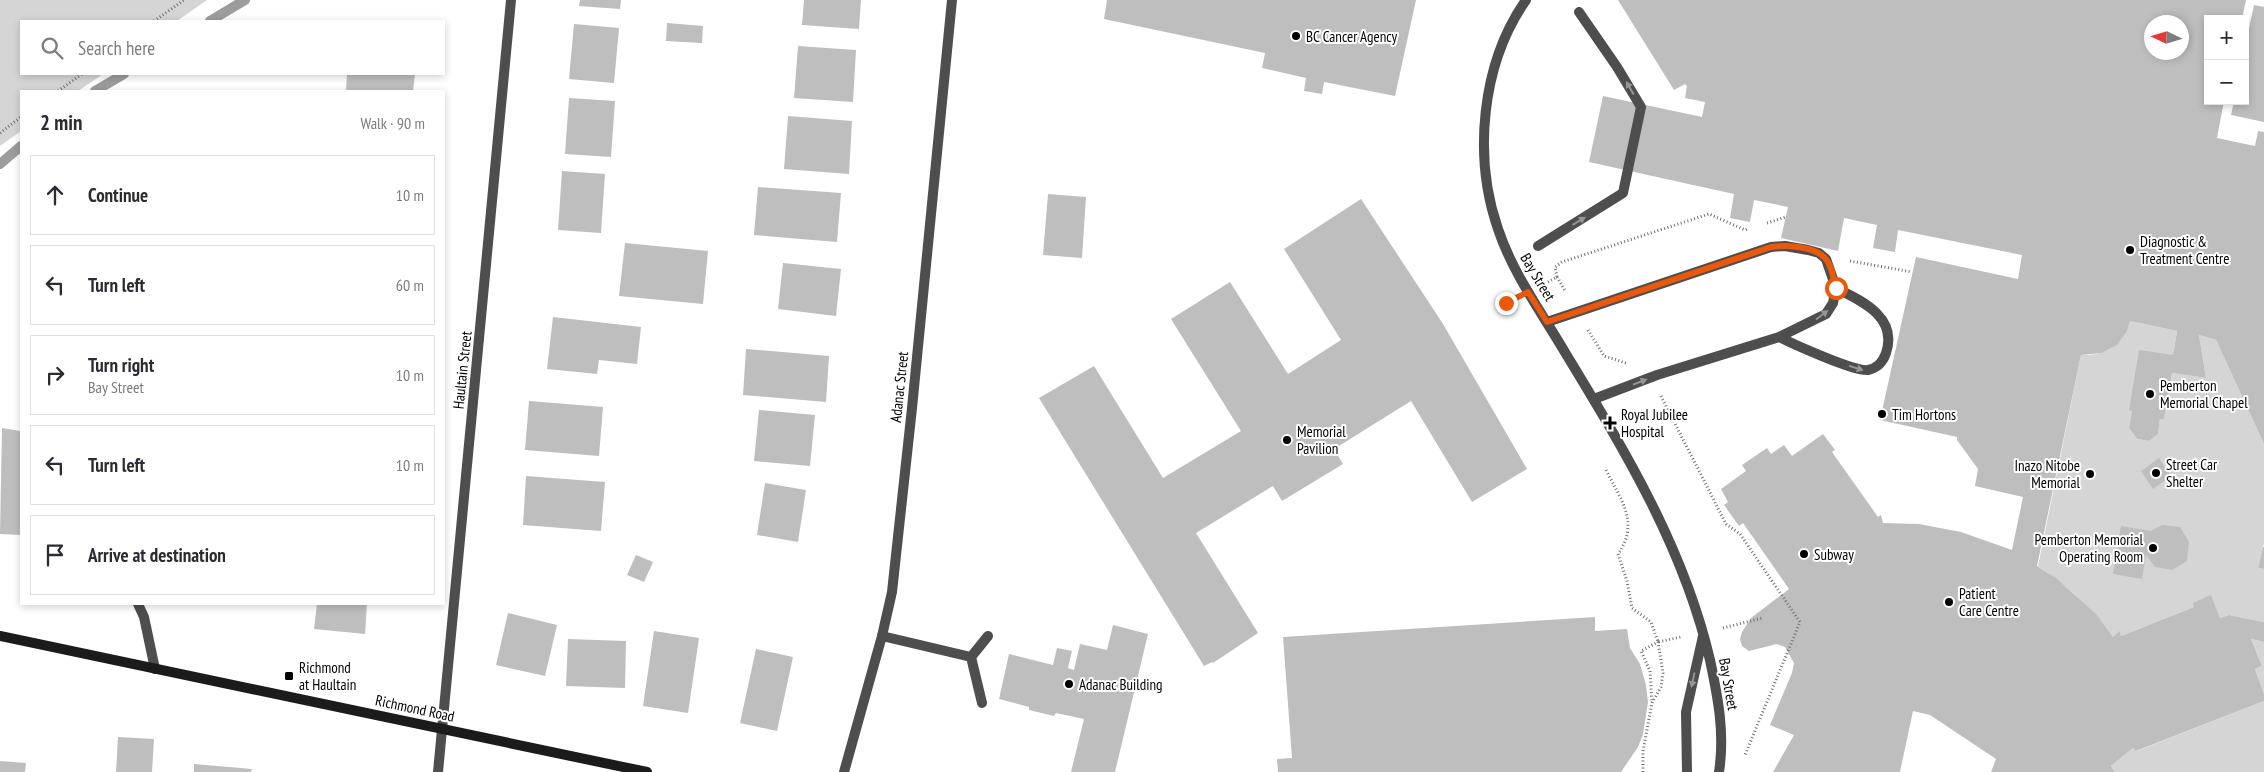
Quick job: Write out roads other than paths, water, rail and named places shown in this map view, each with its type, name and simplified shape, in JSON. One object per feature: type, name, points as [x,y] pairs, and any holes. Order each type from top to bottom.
[{"type":"main road","name":"Richmond Road","points":[[0,636],[647,772]]},
{"type":"street","name":"Haultain Street","points":[[438,772],[511,0]]},
{"type":"street","name":"Adanac Street","points":[[844,772],[882,636],[892,592],[952,0]]},
{"type":"street","name":"Bay Street","points":[[1526,0],[1506,38],[1492,76],[1484,118],[1483,163],[1488,196],[1511,262],[1594,399],[1656,508],[1683,569],[1703,632],[1720,708],[1719,772]]},
{"type":"street","points":[[1538,246],[1623,193],[1641,106],[1618,67],[1579,12]]},
{"type":"street","points":[[1547,322],[1577,310],[1771,247],[1785,246],[1819,253],[1826,259],[1836,288],[1833,302],[1826,314],[1779,337],[1648,378],[1594,399]]},
{"type":"street","points":[[1779,337],[1804,350],[1866,371],[1876,368],[1883,360],[1889,338],[1882,317],[1865,302],[1836,288]]},
{"type":"street","points":[[138,605],[144,618],[155,668]]},
{"type":"street","name":"Bay Street","points":[[1687,772],[1686,712],[1703,632]]},
{"type":"street","points":[[882,636],[971,657]]},
{"type":"street","points":[[971,657],[988,636]]},
{"type":"street","points":[[971,657],[982,703]]},
{"type":"waterway","points":[[212,20],[245,0]]},
{"type":"waterway","points":[[97,90],[122,75]]},
{"type":"waterway","points":[[0,164],[20,147]]},
{"type":"place","name":"BC Cancer Agency","points":[[1296,36]]},
{"type":"place","name":"Diagnostic & Treatment Centre","points":[[2130,250]]},
{"type":"place","name":"Pemberton Memorial Chapel","points":[[2150,394]]},
{"type":"place","name":"Tim Hortons","points":[[1882,414]]},
{"type":"place","name":"Royal Jubilee Hospital","points":[[1610,423]]},
{"type":"place","name":"Memorial Pavilion","points":[[1287,440]]},
{"type":"place","name":"Street Car Shelter","points":[[2156,473]]},
{"type":"place","name":"Inazo Nitobe Memorial","points":[[2090,474]]},
{"type":"place","name":"Pemberton Memorial Operating Room","points":[[2153,548]]},
{"type":"place","name":"Subway","points":[[1804,554]]},
{"type":"place","name":"Patient Care Centre","points":[[1949,602]]},
{"type":"place","name":"Richmond at Haultain","points":[[289,676]]},
{"type":"place","name":"Adanac Building","points":[[1069,684]]}]
